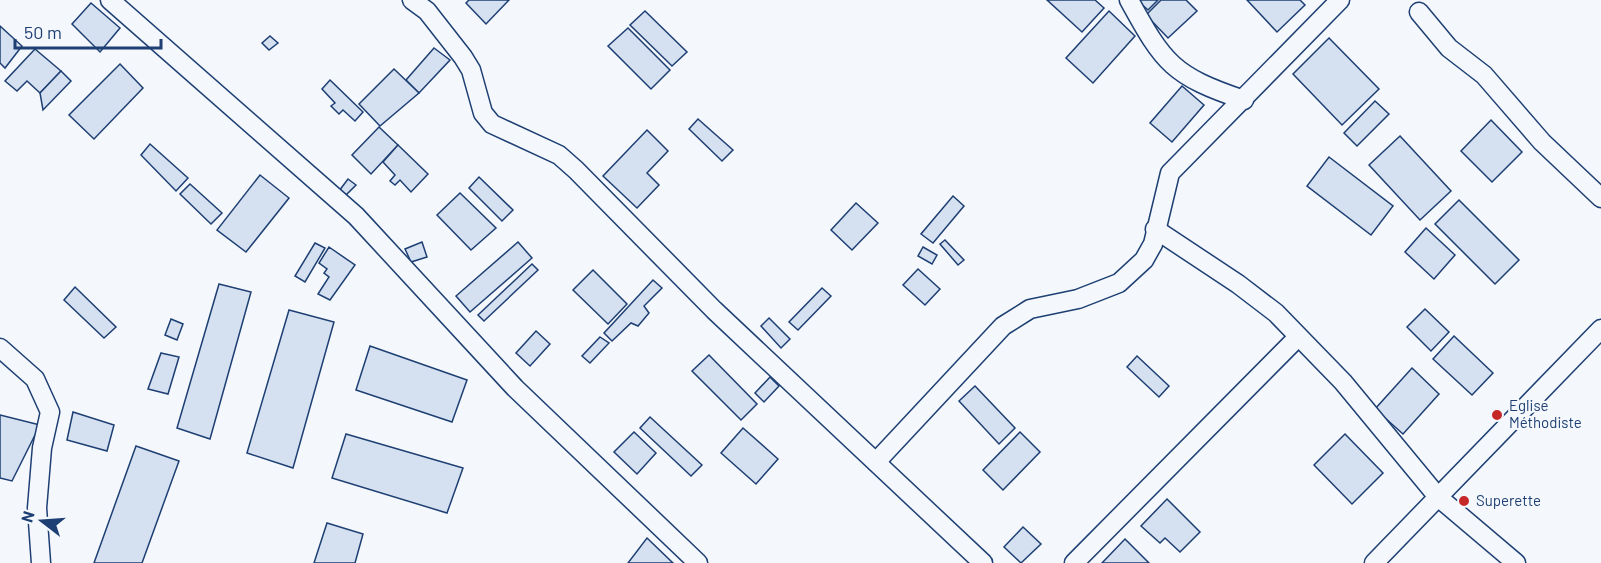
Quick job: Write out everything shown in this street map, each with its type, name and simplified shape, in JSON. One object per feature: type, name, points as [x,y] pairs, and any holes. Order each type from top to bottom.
[{"type":"street","points":[[110,0],[356,216],[515,388],[698,563]]},
{"type":"street","points":[[412,0],[427,10],[463,57],[471,70],[483,114],[492,124],[559,155],[576,170],[714,310],[983,563]]},
{"type":"street","points":[[1128,0],[1161,56],[1185,76],[1244,100]]},
{"type":"street","points":[[876,462],[1003,326],[1030,309],[1078,299],[1119,283],[1144,260],[1153,244],[1170,173],[1340,0]]},
{"type":"street","points":[[1419,12],[1449,48],[1484,75],[1542,142],[1601,198]]},
{"type":"street","points":[[1155,229],[1276,313],[1343,382],[1438,496],[1516,563]]},
{"type":"street","points":[[1374,563],[1601,329]]},
{"type":"street","points":[[1074,563],[1298,337]]},
{"type":"street","points":[[0,348],[35,379],[50,412],[42,448],[37,508],[41,563]]},
{"type":"building","points":[[469,0],[509,0],[486,24],[466,3]]},
{"type":"building","points":[[1047,0],[1095,0],[1104,8],[1082,32]]},
{"type":"building","points":[[1137,0],[1158,0],[1148,10]]},
{"type":"building","points":[[1161,0],[1186,0],[1197,11],[1168,38],[1146,15]]},
{"type":"building","points":[[1247,0],[1300,0],[1305,5],[1277,32]]},
{"type":"building","points":[[91,3],[120,28],[100,52],[72,24]]},
{"type":"building","points":[[645,11],[687,52],[672,66],[630,25]]},
{"type":"building","points":[[1109,11],[1135,36],[1093,83],[1066,58]]},
{"type":"building","points":[[0,26],[22,46],[5,68],[0,63]]},
{"type":"building","points":[[628,28],[670,70],[651,89],[608,46]]},
{"type":"building","points":[[270,36],[278,43],[269,50],[262,43]]},
{"type":"building","points":[[1329,38],[1379,89],[1342,125],[1293,74]]},
{"type":"building","points":[[434,48],[450,60],[419,93],[406,80]]},
{"type":"building","points":[[35,49],[61,71],[40,93],[27,81],[17,91],[5,81]]},
{"type":"building","points":[[120,64],[143,88],[94,139],[69,115]]},
{"type":"building","points":[[394,69],[419,93],[380,126],[359,104]]},
{"type":"building","points":[[61,71],[71,81],[43,110],[40,93]]},
{"type":"building","points":[[330,80],[363,112],[355,121],[343,110],[339,114],[331,106],[335,103],[322,89]]},
{"type":"building","points":[[1182,86],[1204,105],[1172,142],[1150,123]]},
{"type":"building","points":[[1375,101],[1389,114],[1357,146],[1344,133]]},
{"type":"building","points":[[698,119],[733,150],[722,161],[689,129]]},
{"type":"building","points":[[1491,120],[1522,152],[1492,182],[1461,151]]},
{"type":"building","points":[[379,127],[398,145],[371,174],[352,155]]},
{"type":"building","points":[[647,130],[668,151],[647,173],[659,185],[637,208],[603,176]]},
{"type":"building","points":[[1400,136],[1451,191],[1420,220],[1369,165]]},
{"type":"building","points":[[150,144],[188,178],[176,191],[141,155]]},
{"type":"building","points":[[398,145],[428,174],[411,192],[400,180],[395,185],[390,181],[395,175],[383,162]]},
{"type":"building","points":[[1329,157],[1393,206],[1371,235],[1307,186]]},
{"type":"building","points":[[260,175],[289,198],[246,252],[217,230]]},
{"type":"building","points":[[479,177],[513,210],[502,221],[469,188]]},
{"type":"building","points":[[348,179],[356,185],[345,196],[339,191]]},
{"type":"building","points":[[190,184],[222,213],[211,224],[180,194]]},
{"type":"building","points":[[460,193],[496,228],[471,250],[437,215]]},
{"type":"building","points":[[953,196],[964,206],[933,243],[921,234]]},
{"type":"building","points":[[1459,200],[1519,260],[1495,284],[1435,224]]},
{"type":"building","points":[[856,203],[878,223],[852,250],[831,230]]},
{"type":"building","points":[[1426,228],[1455,255],[1434,279],[1405,252]]},
{"type":"building","points":[[945,240],[964,260],[958,265],[940,244]]},
{"type":"building","points":[[422,242],[427,257],[411,262],[405,249]]},
{"type":"building","points":[[518,242],[532,258],[470,312],[456,296]]},
{"type":"building","points":[[315,243],[325,248],[305,282],[295,276]]},
{"type":"building","points":[[329,247],[355,265],[330,300],[318,294],[329,277],[324,273],[327,269],[319,263]]},
{"type":"building","points":[[923,247],[937,255],[932,264],[918,256]]},
{"type":"building","points":[[532,264],[538,270],[484,321],[478,315]]},
{"type":"building","points":[[918,269],[940,289],[925,305],[903,285]]},
{"type":"building","points":[[593,270],[627,304],[608,324],[573,290]]},
{"type":"building","points":[[653,280],[662,288],[644,306],[649,313],[638,326],[631,323],[612,341],[604,333]]},
{"type":"building","points":[[219,284],[251,292],[210,439],[177,428]]},
{"type":"building","points":[[75,287],[116,327],[104,338],[64,300]]},
{"type":"building","points":[[822,288],[831,296],[798,330],[789,322]]},
{"type":"building","points":[[1425,309],[1449,332],[1431,351],[1407,327]]},
{"type":"building","points":[[289,310],[334,322],[293,468],[247,453]]},
{"type":"building","points":[[769,318],[790,339],[781,348],[761,326]]},
{"type":"building","points":[[171,319],[183,324],[177,340],[165,335]]},
{"type":"building","points":[[536,331],[550,344],[530,366],[516,353]]},
{"type":"building","points":[[1454,336],[1493,373],[1472,395],[1433,359]]},
{"type":"building","points":[[600,337],[609,343],[590,363],[582,356]]},
{"type":"building","points":[[370,346],[467,380],[452,422],[356,390]]},
{"type":"building","points":[[161,353],[179,357],[168,394],[148,389]]},
{"type":"building","points":[[709,355],[757,404],[741,420],[692,371]]},
{"type":"building","points":[[1137,356],[1169,386],[1159,397],[1127,367]]},
{"type":"building","points":[[1412,368],[1439,394],[1403,434],[1375,409]]},
{"type":"building","points":[[770,377],[779,386],[764,402],[755,393]]},
{"type":"building","points":[[975,386],[1015,428],[999,444],[959,401]]},
{"type":"building","points":[[73,412],[114,425],[107,451],[67,440]]},
{"type":"building","points":[[0,415],[40,425],[12,481],[0,478]]},
{"type":"building","points":[[650,417],[702,465],[691,476],[640,428]]},
{"type":"building","points":[[743,428],[778,459],[756,484],[721,453]]},
{"type":"building","points":[[634,432],[656,453],[637,474],[614,452]]},
{"type":"building","points":[[1020,432],[1040,452],[1003,490],[983,470]]},
{"type":"building","points":[[346,434],[463,468],[447,513],[332,478]]},
{"type":"building","points":[[1345,434],[1383,473],[1352,504],[1314,465]]},
{"type":"building","points":[[136,446],[179,461],[142,563],[94,563]]},
{"type":"building","points":[[1167,499],[1200,532],[1180,552],[1165,538],[1160,543],[1141,526]]},
{"type":"building","points":[[327,523],[363,534],[355,563],[314,563]]},
{"type":"building","points":[[1023,527],[1041,544],[1021,563],[1004,547]]},
{"type":"building","points":[[647,538],[673,563],[628,563]]},
{"type":"building","points":[[1125,539],[1149,563],[1102,563]]},
{"type":"place","name":"Eglise Méthodiste","points":[[1497,415]]},
{"type":"place","name":"Superette","points":[[1464,501]]}]
